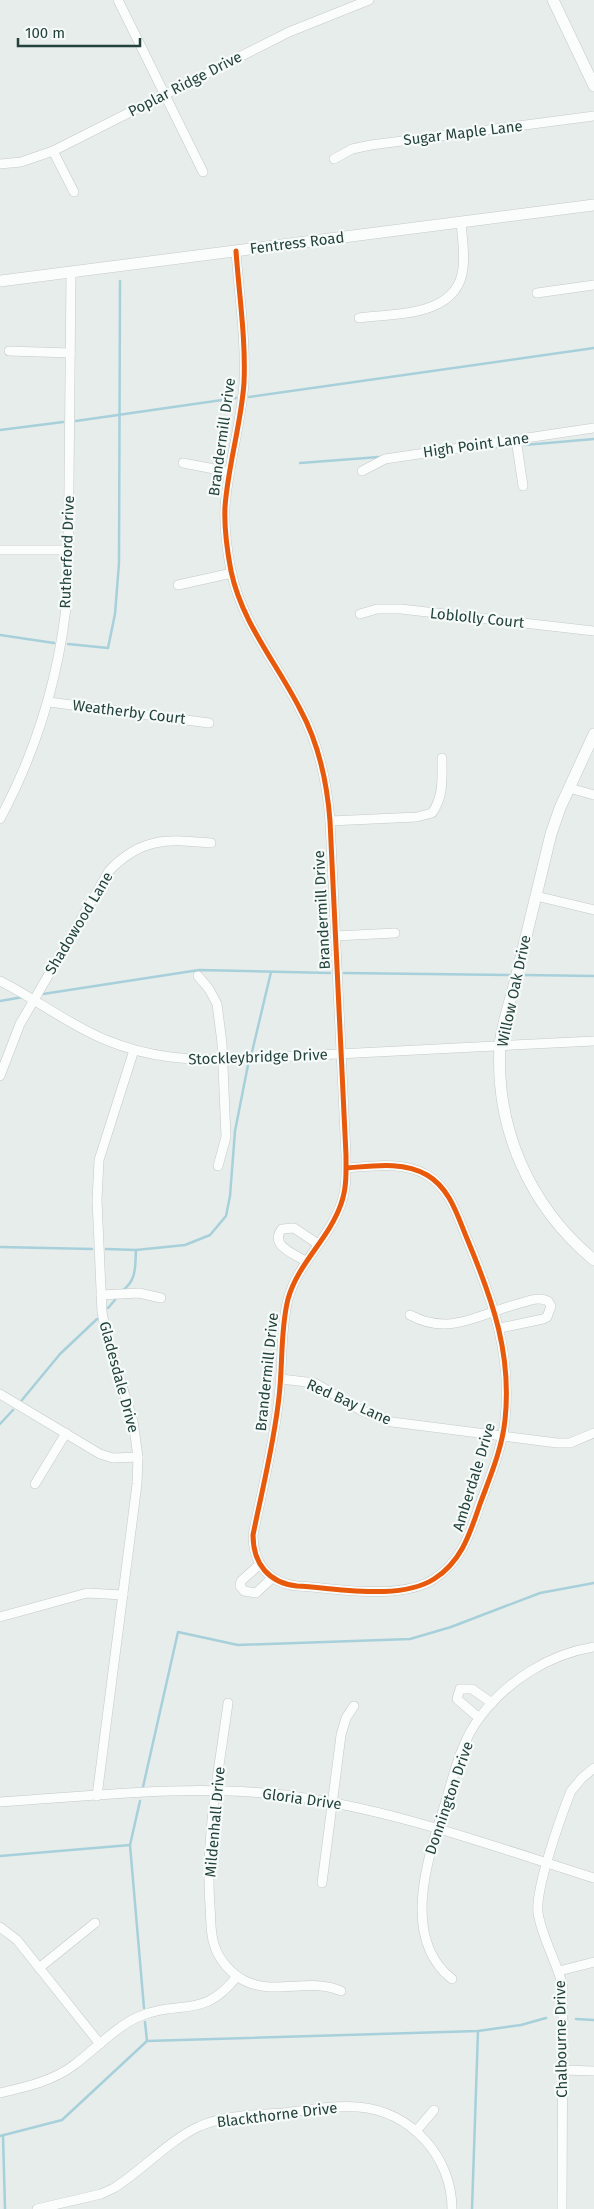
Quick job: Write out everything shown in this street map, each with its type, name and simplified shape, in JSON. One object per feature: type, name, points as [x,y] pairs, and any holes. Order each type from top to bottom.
[{"type":"street","points":[[118,0],[203,172]]},
{"type":"street","name":"Poplar Ridge Drive","points":[[0,164],[21,162],[53,151],[289,32],[368,0]]},
{"type":"street","points":[[552,0],[594,86]]},
{"type":"street","name":"Sugar Maple Lane","points":[[334,159],[352,149],[371,144],[594,116]]},
{"type":"street","points":[[53,151],[74,192]]},
{"type":"street","name":"Fentress Road","points":[[0,281],[594,204]]},
{"type":"street","points":[[359,318],[428,309],[441,304],[451,295],[460,282],[463,269],[461,222]]},
{"type":"street","name":"Brandermill Drive","points":[[236,251],[244,381],[230,472],[225,523],[232,573],[246,616],[300,708],[312,735],[325,777],[330,821],[346,1168],[342,1202],[332,1224],[305,1261],[298,1274],[286,1308],[276,1423],[253,1535],[253,1546],[262,1568]]},
{"type":"street","name":"Rutherford Drive","points":[[0,819],[28,761],[49,702],[65,621],[68,550],[71,272]]},
{"type":"street","points":[[537,293],[594,285]]},
{"type":"street","points":[[9,351],[70,352]]},
{"type":"street","name":"High Point Lane","points":[[362,471],[385,459],[594,428]]},
{"type":"street","points":[[516,439],[523,486]]},
{"type":"street","points":[[183,463],[230,472]]},
{"type":"street","points":[[0,550],[68,550]]},
{"type":"street","points":[[178,585],[232,573]]},
{"type":"street","name":"Loblolly Court","points":[[360,614],[384,608],[401,609],[594,631]]},
{"type":"street","name":"Weatherby Court","points":[[49,702],[209,723]]},
{"type":"street","name":"Willow Oak Drive","points":[[594,734],[569,788],[551,834],[500,1044],[505,1114],[512,1143],[521,1166],[548,1214],[594,1260]]},
{"type":"street","points":[[330,821],[417,817],[432,813],[439,803],[442,786],[442,758]]},
{"type":"street","points":[[569,788],[594,795]]},
{"type":"street","name":"Shadowood Lane","points":[[0,1076],[12,1042],[33,999],[102,882],[125,856],[144,846],[164,840],[211,844]]},
{"type":"street","points":[[536,896],[594,910]]},
{"type":"street","points":[[335,936],[395,933]]},
{"type":"street","points":[[198,976],[209,989],[217,1004],[226,1137],[218,1166]]},
{"type":"street","name":"Stockleybridge Drive","points":[[0,981],[105,1040],[134,1050],[169,1058],[222,1060],[500,1044],[594,1041]]},
{"type":"street","name":"Gladesdale Drive","points":[[97,1796],[137,1484],[138,1457],[130,1407],[104,1325],[97,1200],[99,1160],[134,1050]]},
{"type":"street","name":"Amberdale Drive","points":[[262,1568],[272,1578],[297,1586],[390,1591],[412,1588],[434,1579],[449,1567],[467,1542],[502,1438],[505,1421],[506,1380],[500,1328],[495,1309],[457,1214],[445,1192],[438,1183],[428,1176],[402,1166],[346,1168]]},
{"type":"street","points":[[305,1261],[281,1246],[277,1241],[278,1234],[282,1229],[294,1228],[318,1244]]},
{"type":"street","points":[[101,1295],[139,1293],[161,1298]]},
{"type":"street","points":[[410,1315],[428,1323],[453,1325],[472,1320],[495,1309],[536,1299],[548,1301],[551,1306],[547,1317],[543,1319],[500,1328]]},
{"type":"street","name":"Red Bay Lane","points":[[281,1379],[315,1383],[362,1411],[392,1422],[502,1438],[570,1443],[594,1433]]},
{"type":"street","points":[[0,1394],[100,1454],[113,1458],[138,1457]]},
{"type":"street","points":[[35,1484],[66,1433]]},
{"type":"street","points":[[262,1568],[241,1581],[244,1591],[256,1593],[272,1578]]},
{"type":"street","points":[[0,1617],[87,1593],[123,1595]]},
{"type":"street","name":"Donnington Drive","points":[[452,1978],[435,1962],[424,1926],[424,1878],[460,1756],[479,1718],[492,1703],[533,1669],[568,1654],[594,1647]]},
{"type":"street","points":[[479,1718],[457,1699],[460,1689],[472,1689],[492,1703]]},
{"type":"street","name":"Mildenhall Drive","points":[[228,1703],[209,1875],[212,1933],[219,1955],[237,1976],[255,1985],[267,1988],[316,1984],[341,1991]]},
{"type":"street","points":[[322,1883],[342,1729],[354,1706]]},
{"type":"street","name":"Chalbourne Drive","points":[[562,2209],[563,1986],[538,1912],[539,1892],[571,1791],[594,1768]]},
{"type":"street","name":"Gloria Drive","points":[[0,1802],[217,1791],[282,1795],[371,1810],[594,1878]]},
{"type":"street","points":[[39,1968],[95,1924]]},
{"type":"street","points":[[0,1927],[11,1933],[100,2044]]},
{"type":"street","points":[[559,1971],[594,1962]]},
{"type":"street","points":[[0,2093],[52,2078],[73,2066],[140,2016],[205,2004],[216,1999],[225,1992],[237,1976]]},
{"type":"street","points":[[563,2070],[594,2071]]},
{"type":"street","name":"Blackthorne Drive","points":[[37,2209],[71,2205],[102,2194],[114,2188],[191,2131],[229,2118],[358,2107],[382,2112],[416,2131],[429,2144],[443,2166],[450,2189],[452,2209]]},
{"type":"street","points":[[416,2131],[434,2110]]},
{"type":"waterway","points":[[68,644],[108,648],[115,614],[119,563],[120,281]]},
{"type":"waterway","points":[[249,397],[594,348]]},
{"type":"waterway","points":[[76,421],[236,398]]},
{"type":"waterway","points":[[0,430],[63,422]]},
{"type":"waterway","points":[[524,445],[594,439]]},
{"type":"waterway","points":[[486,448],[510,446]]},
{"type":"waterway","points":[[300,463],[379,457]]},
{"type":"waterway","points":[[0,635],[54,643]]},
{"type":"waterway","points":[[43,994],[199,970],[330,973]]},
{"type":"waterway","points":[[252,1052],[271,972]]},
{"type":"waterway","points":[[344,973],[509,975]]},
{"type":"waterway","points":[[524,975],[594,976]]},
{"type":"waterway","points":[[0,1001],[23,997]]},
{"type":"waterway","points":[[106,1249],[136,1250],[185,1245],[210,1235],[226,1216],[230,1196],[235,1131],[248,1065]]},
{"type":"waterway","points":[[0,1247],[92,1249]]},
{"type":"waterway","points":[[122,1291],[133,1278],[136,1250]]},
{"type":"waterway","points":[[108,1308],[115,1300]]},
{"type":"waterway","points":[[22,1400],[60,1354],[97,1319]]},
{"type":"waterway","points":[[0,1424],[13,1410]]},
{"type":"waterway","points":[[143,1787],[178,1632],[238,1645],[410,1639],[451,1627],[540,1593],[594,1583]]},
{"type":"waterway","points":[[140,1801],[130,1845],[144,2008]]},
{"type":"waterway","points":[[0,1856],[130,1845]]},
{"type":"waterway","points":[[0,2136],[62,2120],[147,2041],[478,2031],[521,2025],[546,2018]]},
{"type":"waterway","points":[[576,2019],[594,2020]]},
{"type":"waterway","points":[[145,2022],[147,2041]]},
{"type":"waterway","points":[[472,2209],[478,2031]]},
{"type":"waterway","points":[[3,2135],[5,2209]]},
{"type":"cycle path","points":[[236,251],[243,334],[244,383],[227,491],[225,531],[231,571],[243,608],[307,722],[317,749],[327,792],[346,1155],[345,1186],[336,1217],[299,1274],[285,1311],[277,1415],[253,1535],[254,1545],[256,1555],[264,1570],[278,1581],[287,1584],[368,1592],[404,1590],[420,1586],[444,1572],[464,1546],[501,1442],[505,1420],[506,1396],[506,1373],[503,1351],[493,1307],[477,1263],[453,1205],[442,1188],[427,1175],[408,1168],[388,1165],[346,1168]]}]
